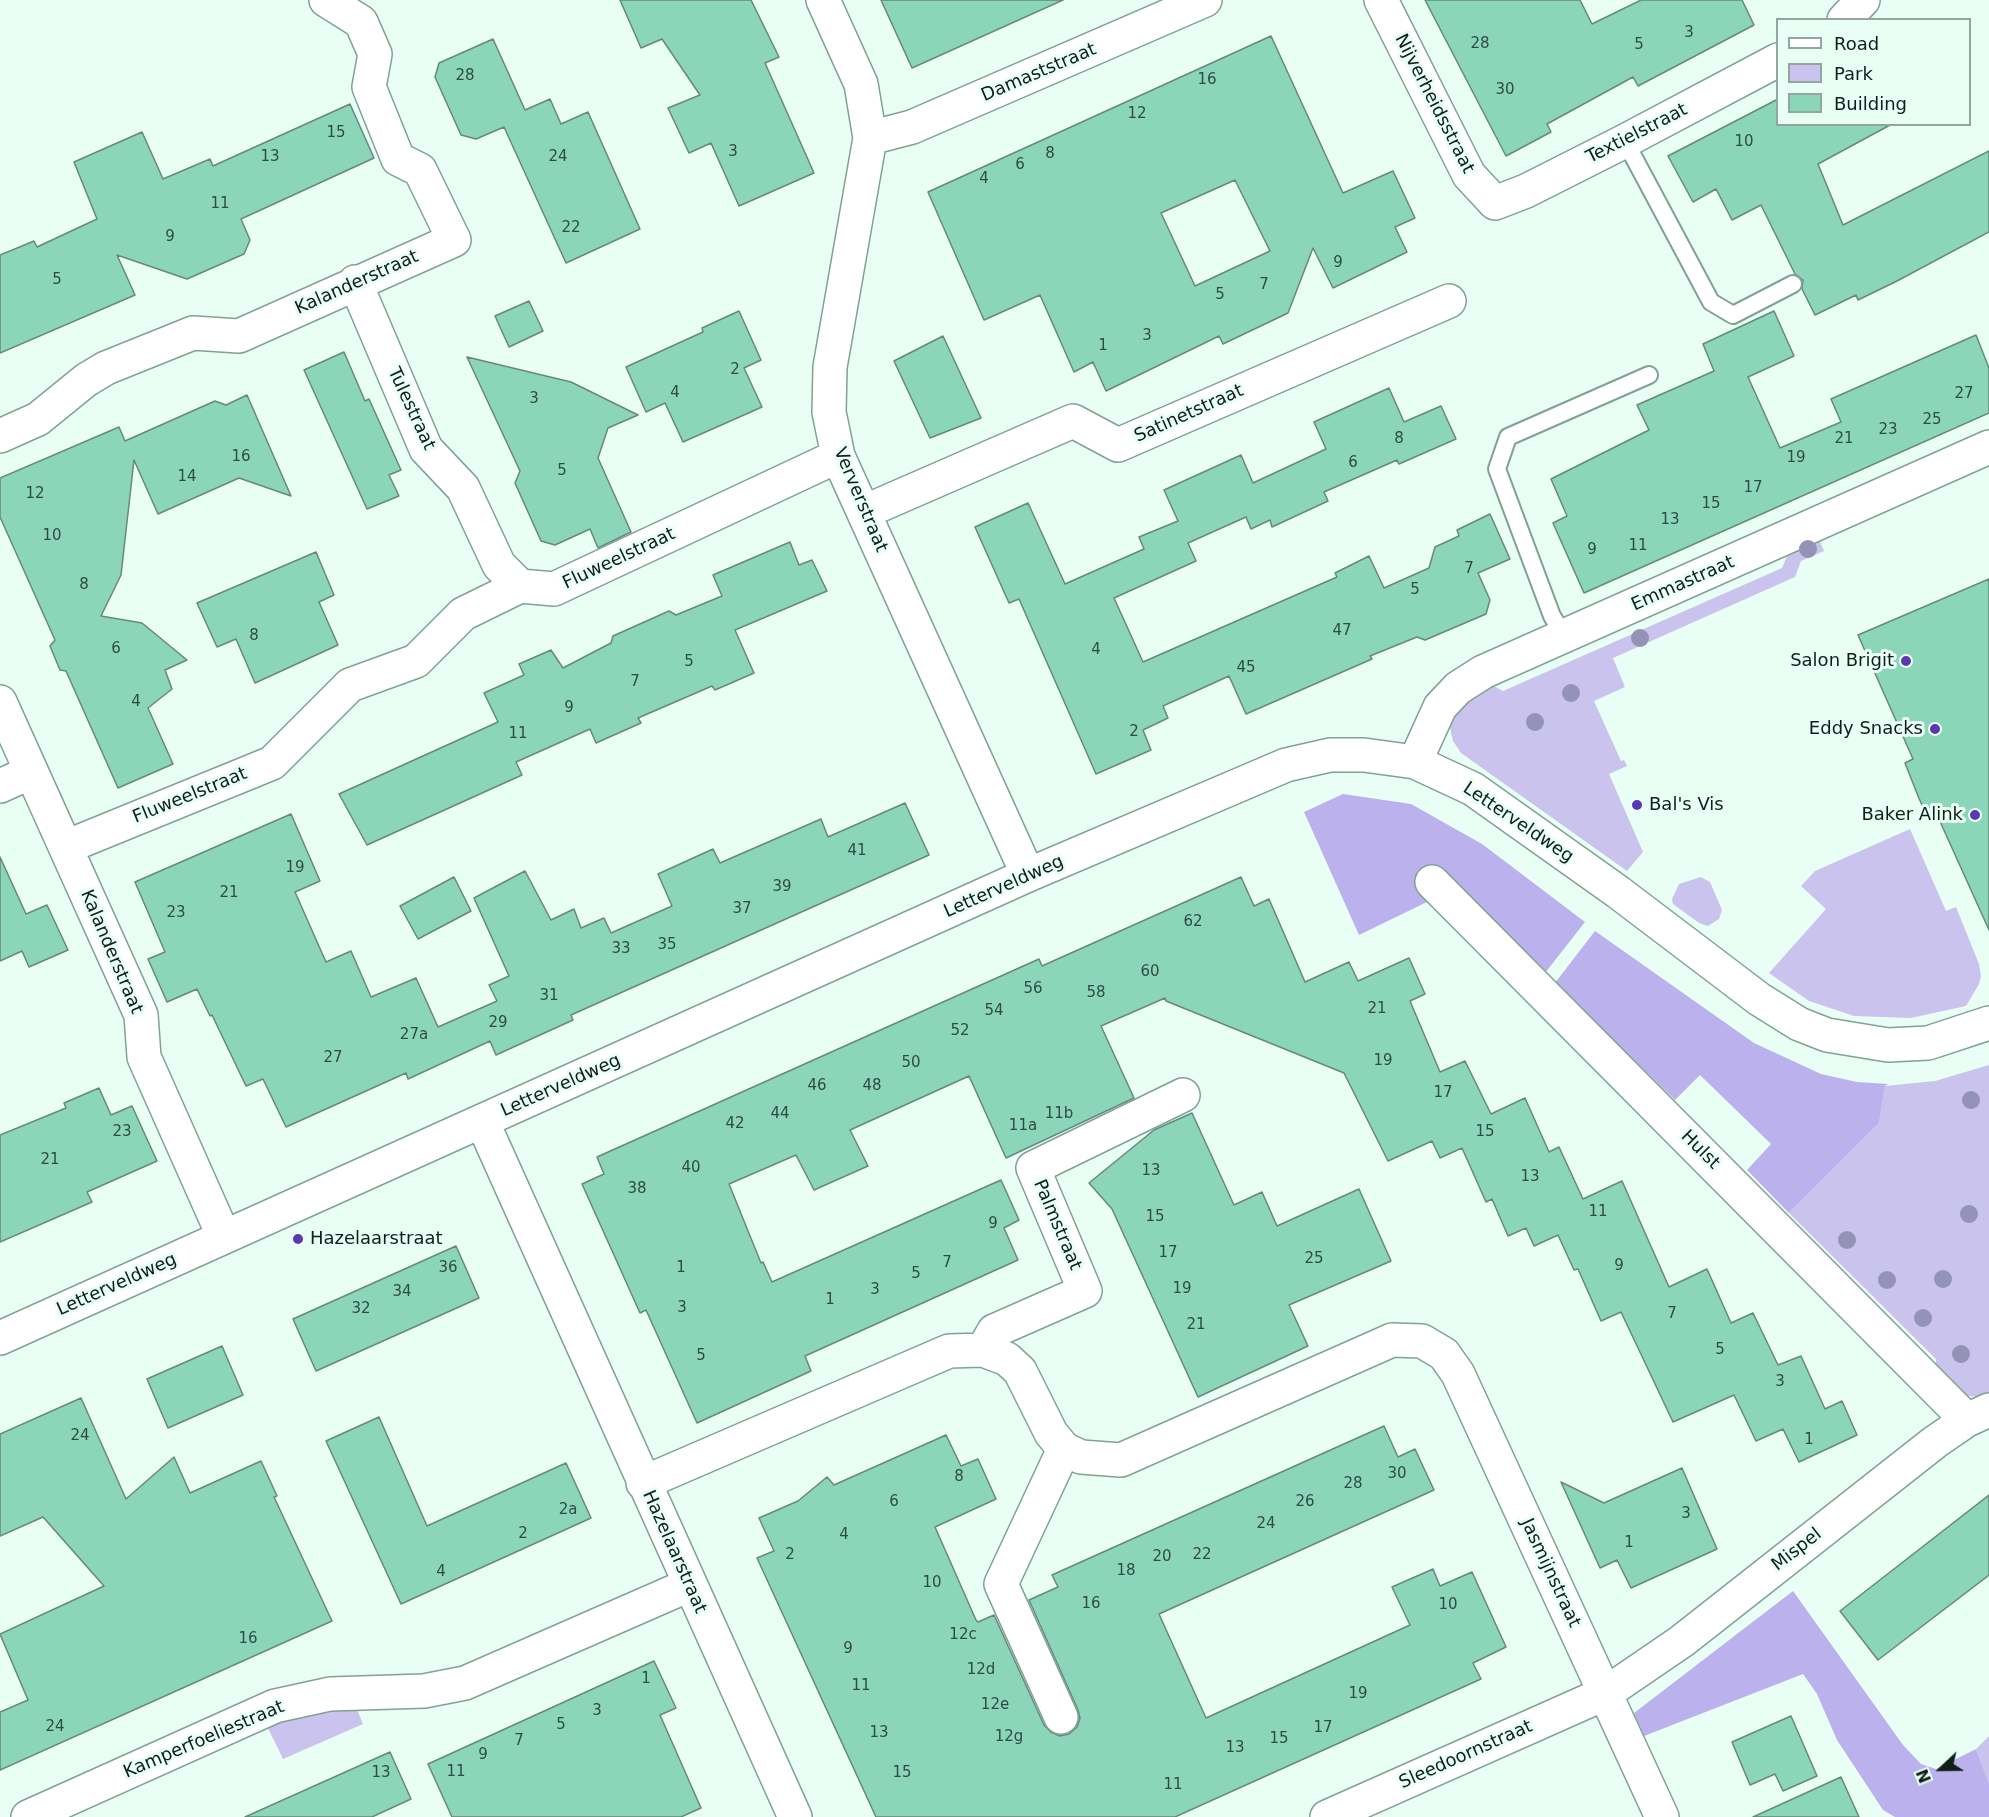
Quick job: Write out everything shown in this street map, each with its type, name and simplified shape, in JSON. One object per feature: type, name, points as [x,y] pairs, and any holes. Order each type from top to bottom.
[{"type":"street","name":"Kalanderstraat","points":[[0,436],[38,419],[86,380],[106,368],[193,333],[239,336],[355,282],[454,240],[420,171],[398,159],[369,87],[375,54],[361,22],[326,0]]},
{"type":"street","name":"Ververstraat","points":[[823,0],[861,84],[870,138],[830,367],[829,412],[838,456],[1028,875]]},
{"type":"street","name":"Damaststraat","points":[[870,138],[922,122],[1205,0]]},
{"type":"street","name":"Nijverheidsstraat","points":[[1381,0],[1469,175],[1495,203]]},
{"type":"street","points":[[1846,18],[1863,0]]},
{"type":"street","name":"Textielstraat","points":[[1495,203],[1526,191],[1626,141],[1776,61]]},
{"type":"street","name":"Tulestraat","points":[[355,282],[426,449],[463,488],[499,565],[520,586]]},
{"type":"street","name":"Satinetstraat","points":[[864,512],[1073,421],[1118,445],[1449,301]]},
{"type":"street","name":"Emmastraat","points":[[1415,762],[1440,707],[1458,688],[1483,672],[1989,447]]},
{"type":"street","name":"Fluweelstraat","points":[[66,847],[272,763],[350,685],[416,661],[463,614],[520,586],[554,589],[838,456]]},
{"type":"street","name":"Kalanderstraat","points":[[0,702],[141,1015],[144,1057],[224,1237]]},
{"type":"street","name":"Letterveldweg","points":[[0,1338],[1028,875],[1286,765],[1330,755],[1364,755],[1415,762],[1473,789],[1618,892],[1759,999],[1798,1024],[1827,1035],[1888,1045],[1928,1043],[1989,1023]]},
{"type":"street","points":[[0,786],[31,772]]},
{"type":"street","name":"Hulst","points":[[1432,882],[1978,1415]]},
{"type":"street","name":"Palmstraat","points":[[983,1350],[994,1331],[1085,1291],[1033,1168],[1183,1095]]},
{"type":"street","name":"Hazelaarstraat","points":[[482,1121],[689,1586],[795,1817]]},
{"type":"street","name":"Jasmijnstraat","points":[[1064,1449],[1081,1457],[1121,1460],[1392,1340],[1422,1341],[1444,1354],[1458,1374],[1662,1817]]},
{"type":"street","points":[[643,1483],[949,1351],[983,1350],[1007,1359],[1020,1371],[1052,1433],[1064,1449],[1001,1584],[1061,1717]]},
{"type":"street","name":"Mispel","points":[[1606,1693],[1682,1641],[1935,1442],[1978,1415]]},
{"type":"street","name":"Kamperfoeliestraat","points":[[28,1817],[275,1706],[330,1694],[424,1691],[465,1683],[689,1586]]},
{"type":"street","name":"Sleedoornstraat","points":[[1326,1817],[1606,1693]]},
{"type":"lane","points":[[1626,141],[1711,302],[1732,315],[1793,284]]},
{"type":"lane","points":[[1565,637],[1552,616],[1497,470],[1508,437],[1649,375]]},
{"type":"green space","points":[[1818,537],[1824,551],[1801,561],[1795,577],[1613,658],[1625,687],[1594,701],[1621,761],[1624,760],[1627,766],[1609,774],[1643,852],[1627,871],[1461,753],[1453,741],[1450,728],[1453,713],[1488,683],[1503,691],[1782,568],[1790,549]]},
{"type":"green space","points":[[1910,829],[1946,911],[1956,907],[1979,964],[1981,976],[1979,984],[1966,1006],[1911,1018],[1854,1016],[1809,1001],[1769,973],[1826,909],[1801,886],[1815,871]]},
{"type":"green space","points":[[1701,877],[1710,882],[1722,910],[1719,919],[1708,926],[1699,923],[1673,904],[1672,899],[1679,884]]},
{"type":"green space","points":[[1989,1065],[1989,1396],[1982,1397],[1968,1396],[1959,1392],[1936,1369],[1936,1359],[1789,1213],[1879,1123],[1885,1086],[1935,1081]]},
{"type":"green space","points":[[356,1707],[363,1724],[283,1759],[267,1726],[312,1712]]},
{"type":"green space","points":[[1989,1736],[1989,1783],[1976,1749]]},
{"type":"shaded area","points":[[1343,794],[1411,804],[1482,844],[1585,922],[1545,973],[1436,866],[1417,885],[1429,901],[1359,935],[1304,812]]},
{"type":"shaded area","points":[[1595,931],[1754,1043],[1821,1074],[1857,1082],[1888,1084],[1885,1086],[1879,1123],[1789,1213],[1747,1170],[1771,1144],[1700,1075],[1675,1100],[1555,983]]},
{"type":"shaded area","points":[[1793,1591],[1903,1745],[1921,1764],[1936,1769],[1976,1749],[1989,1783],[1989,1817],[1895,1817],[1883,1810],[1837,1740],[1817,1694],[1803,1674],[1644,1736],[1634,1713]]},
{"type":"building","points":[[620,0],[751,0],[779,57],[765,63],[814,173],[739,206],[711,143],[689,153],[668,108],[700,95],[662,39],[641,48]]},
{"type":"building","points":[[881,0],[1063,0],[912,68]]},
{"type":"building","points":[[1425,0],[1580,0],[1592,24],[1641,0],[1742,0],[1754,25],[1638,86],[1633,77],[1547,124],[1551,132],[1506,156]]},
{"type":"building","points":[[1271,36],[1343,193],[1393,171],[1415,218],[1395,227],[1407,252],[1333,288],[1313,248],[1288,313],[1223,344],[1219,336],[1106,391],[1093,362],[1074,372],[1040,295],[984,320],[928,192]],"holes":[[[1235,180],[1270,251],[1195,286],[1161,213]]]},
{"type":"building","points":[[493,39],[525,110],[550,99],[561,124],[588,112],[640,229],[566,263],[504,127],[476,139],[461,135],[435,77],[439,63]]},
{"type":"building","points":[[1776,100],[1776,126],[1888,126],[1818,164],[1843,225],[1989,151],[1989,232],[1858,300],[1856,295],[1815,315],[1802,289],[1803,280],[1795,274],[1761,205],[1732,220],[1716,189],[1693,202],[1668,156]]},
{"type":"building","points":[[350,104],[374,158],[241,219],[250,240],[244,254],[187,279],[117,255],[135,295],[0,353],[0,255],[34,241],[37,247],[97,219],[74,162],[142,132],[163,179],[210,159],[213,166]]},
{"type":"building","points":[[529,301],[543,331],[509,347],[495,316]]},
{"type":"building","points":[[739,311],[761,360],[744,368],[762,407],[683,442],[665,403],[646,412],[626,367],[703,332],[702,328]]},
{"type":"building","points":[[1774,311],[1794,356],[1748,377],[1780,448],[1841,422],[1831,399],[1976,335],[1989,368],[1989,413],[1584,593],[1553,523],[1567,516],[1551,479],[1649,430],[1637,405],[1714,371],[1703,344]]},
{"type":"building","points":[[943,336],[981,418],[930,438],[894,361]]},
{"type":"building","points":[[344,352],[365,401],[369,399],[401,470],[389,475],[399,496],[367,509],[304,370]]},
{"type":"building","points":[[467,357],[571,382],[638,415],[608,428],[598,458],[631,532],[598,548],[590,529],[555,545],[541,541],[515,483],[520,471]]},
{"type":"building","points":[[1389,388],[1404,422],[1441,406],[1456,439],[1399,464],[1397,460],[1324,492],[1328,501],[1272,527],[1270,520],[1251,529],[1246,517],[1188,543],[1196,561],[1114,598],[1143,662],[1337,577],[1335,573],[1369,556],[1384,588],[1429,568],[1435,547],[1459,536],[1457,530],[1490,514],[1510,559],[1478,573],[1490,600],[1486,614],[1425,640],[1417,637],[1370,656],[1372,659],[1246,714],[1229,676],[1163,706],[1168,718],[1143,730],[1151,750],[1096,774],[1019,599],[1009,603],[975,527],[1028,503],[1065,584],[1144,549],[1139,537],[1178,521],[1164,490],[1241,455],[1253,483],[1326,449],[1314,422]]},
{"type":"building","points":[[247,395],[291,496],[239,478],[158,514],[134,460],[121,575],[101,616],[142,623],[187,660],[165,670],[172,689],[148,708],[173,764],[118,788],[66,671],[60,670],[50,646],[55,640],[0,517],[0,478],[119,427],[125,441],[215,401],[226,405]]},
{"type":"building","points":[[790,542],[799,565],[812,560],[827,591],[735,630],[754,673],[715,690],[712,686],[638,718],[641,723],[596,743],[590,729],[516,762],[522,775],[367,845],[339,794],[498,722],[484,693],[524,675],[519,664],[551,650],[563,668],[611,643],[613,636],[669,611],[676,615],[722,596],[713,575]]},
{"type":"building","points":[[316,552],[334,595],[319,602],[338,645],[255,683],[236,639],[217,647],[197,603]]},
{"type":"building","points":[[1989,579],[1989,930],[1938,817],[1929,821],[1905,763],[1913,759],[1858,635]]},
{"type":"building","points":[[905,803],[929,855],[571,1015],[573,1020],[496,1055],[490,1041],[408,1079],[406,1073],[286,1127],[263,1079],[246,1086],[197,989],[167,1002],[148,959],[165,952],[135,882],[291,814],[320,881],[295,892],[326,962],[351,951],[371,997],[416,978],[438,1027],[497,1001],[489,985],[509,976],[474,898],[525,871],[551,920],[574,909],[581,928],[604,918],[611,933],[672,906],[658,874],[713,849],[720,863],[821,819],[828,837]]},
{"type":"building","points":[[0,857],[26,914],[47,905],[68,950],[29,967],[22,951],[0,961]]},
{"type":"building","points":[[454,877],[471,911],[418,939],[400,906]]},
{"type":"building","points":[[1241,877],[1254,906],[1269,899],[1305,982],[1349,962],[1358,981],[1409,958],[1425,994],[1410,1001],[1440,1072],[1465,1061],[1491,1114],[1525,1098],[1549,1152],[1559,1147],[1583,1199],[1622,1181],[1669,1287],[1707,1269],[1731,1323],[1753,1313],[1778,1365],[1801,1356],[1825,1409],[1842,1401],[1857,1435],[1799,1462],[1783,1429],[1756,1441],[1734,1395],[1673,1422],[1621,1312],[1601,1321],[1578,1269],[1574,1270],[1558,1235],[1534,1246],[1526,1228],[1508,1236],[1492,1199],[1486,1202],[1462,1148],[1440,1158],[1432,1141],[1388,1161],[1344,1073],[1166,1001],[1165,998],[1101,1026],[1134,1098],[1006,1158],[969,1076],[850,1130],[868,1166],[814,1190],[796,1155],[729,1184],[761,1263],[763,1262],[772,1282],[1001,1180],[1019,1220],[1004,1228],[1018,1260],[805,1356],[811,1371],[697,1423],[646,1310],[640,1313],[582,1184],[604,1174],[597,1157],[1039,959],[1042,966]]},
{"type":"building","points":[[99,1088],[111,1115],[132,1106],[157,1161],[87,1192],[92,1202],[0,1242],[0,1135],[66,1108],[64,1103]]},
{"type":"building","points":[[1192,1113],[1234,1205],[1262,1192],[1277,1226],[1359,1189],[1391,1261],[1289,1305],[1308,1346],[1198,1397],[1112,1209],[1089,1183],[1154,1130]]},
{"type":"building","points":[[456,1246],[479,1298],[316,1371],[293,1319]]},
{"type":"building","points":[[222,1346],[243,1395],[168,1428],[147,1379]]},
{"type":"building","points":[[81,1398],[126,1499],[174,1457],[190,1493],[261,1461],[277,1496],[274,1497],[332,1621],[0,1770],[0,1712],[28,1700],[0,1634],[104,1586],[43,1517],[0,1536],[0,1434]]},
{"type":"building","points":[[379,1417],[427,1526],[566,1463],[591,1518],[401,1604],[326,1441]]},
{"type":"building","points":[[1384,1426],[1398,1457],[1415,1449],[1434,1490],[1159,1614],[1206,1718],[1410,1625],[1392,1587],[1433,1569],[1440,1586],[1472,1572],[1506,1647],[1473,1663],[1481,1679],[1175,1817],[876,1817],[757,1558],[774,1551],[759,1518],[798,1501],[827,1477],[834,1485],[946,1435],[961,1466],[978,1459],[996,1499],[935,1527],[976,1620],[978,1622],[994,1615],[1044,1725],[1051,1732],[1060,1736],[1069,1734],[1077,1727],[1080,1718],[1029,1600],[1058,1587],[1052,1575]]},
{"type":"building","points":[[1682,1468],[1717,1549],[1631,1588],[1617,1560],[1600,1568],[1561,1482],[1604,1503]]},
{"type":"building","points":[[1989,1495],[1989,1575],[1878,1660],[1840,1611]]},
{"type":"building","points":[[654,1661],[676,1708],[660,1715],[701,1808],[681,1817],[452,1817],[428,1764]]},
{"type":"building","points":[[1791,1716],[1817,1776],[1783,1791],[1775,1774],[1750,1785],[1732,1742]]},
{"type":"building","points":[[390,1752],[411,1799],[372,1817],[245,1817]]},
{"type":"building","points":[[1841,1777],[1859,1817],[1753,1817]]},
{"type":"place","name":"Salon Brigit","points":[[1906,661]]},
{"type":"place","name":"Eddy Snacks","points":[[1935,729]]},
{"type":"place","name":"Bal's Vis","points":[[1637,805]]},
{"type":"place","name":"Baker Alink","points":[[1975,815]]},
{"type":"place","name":"Hazelaarstraat","points":[[298,1239]]}]
